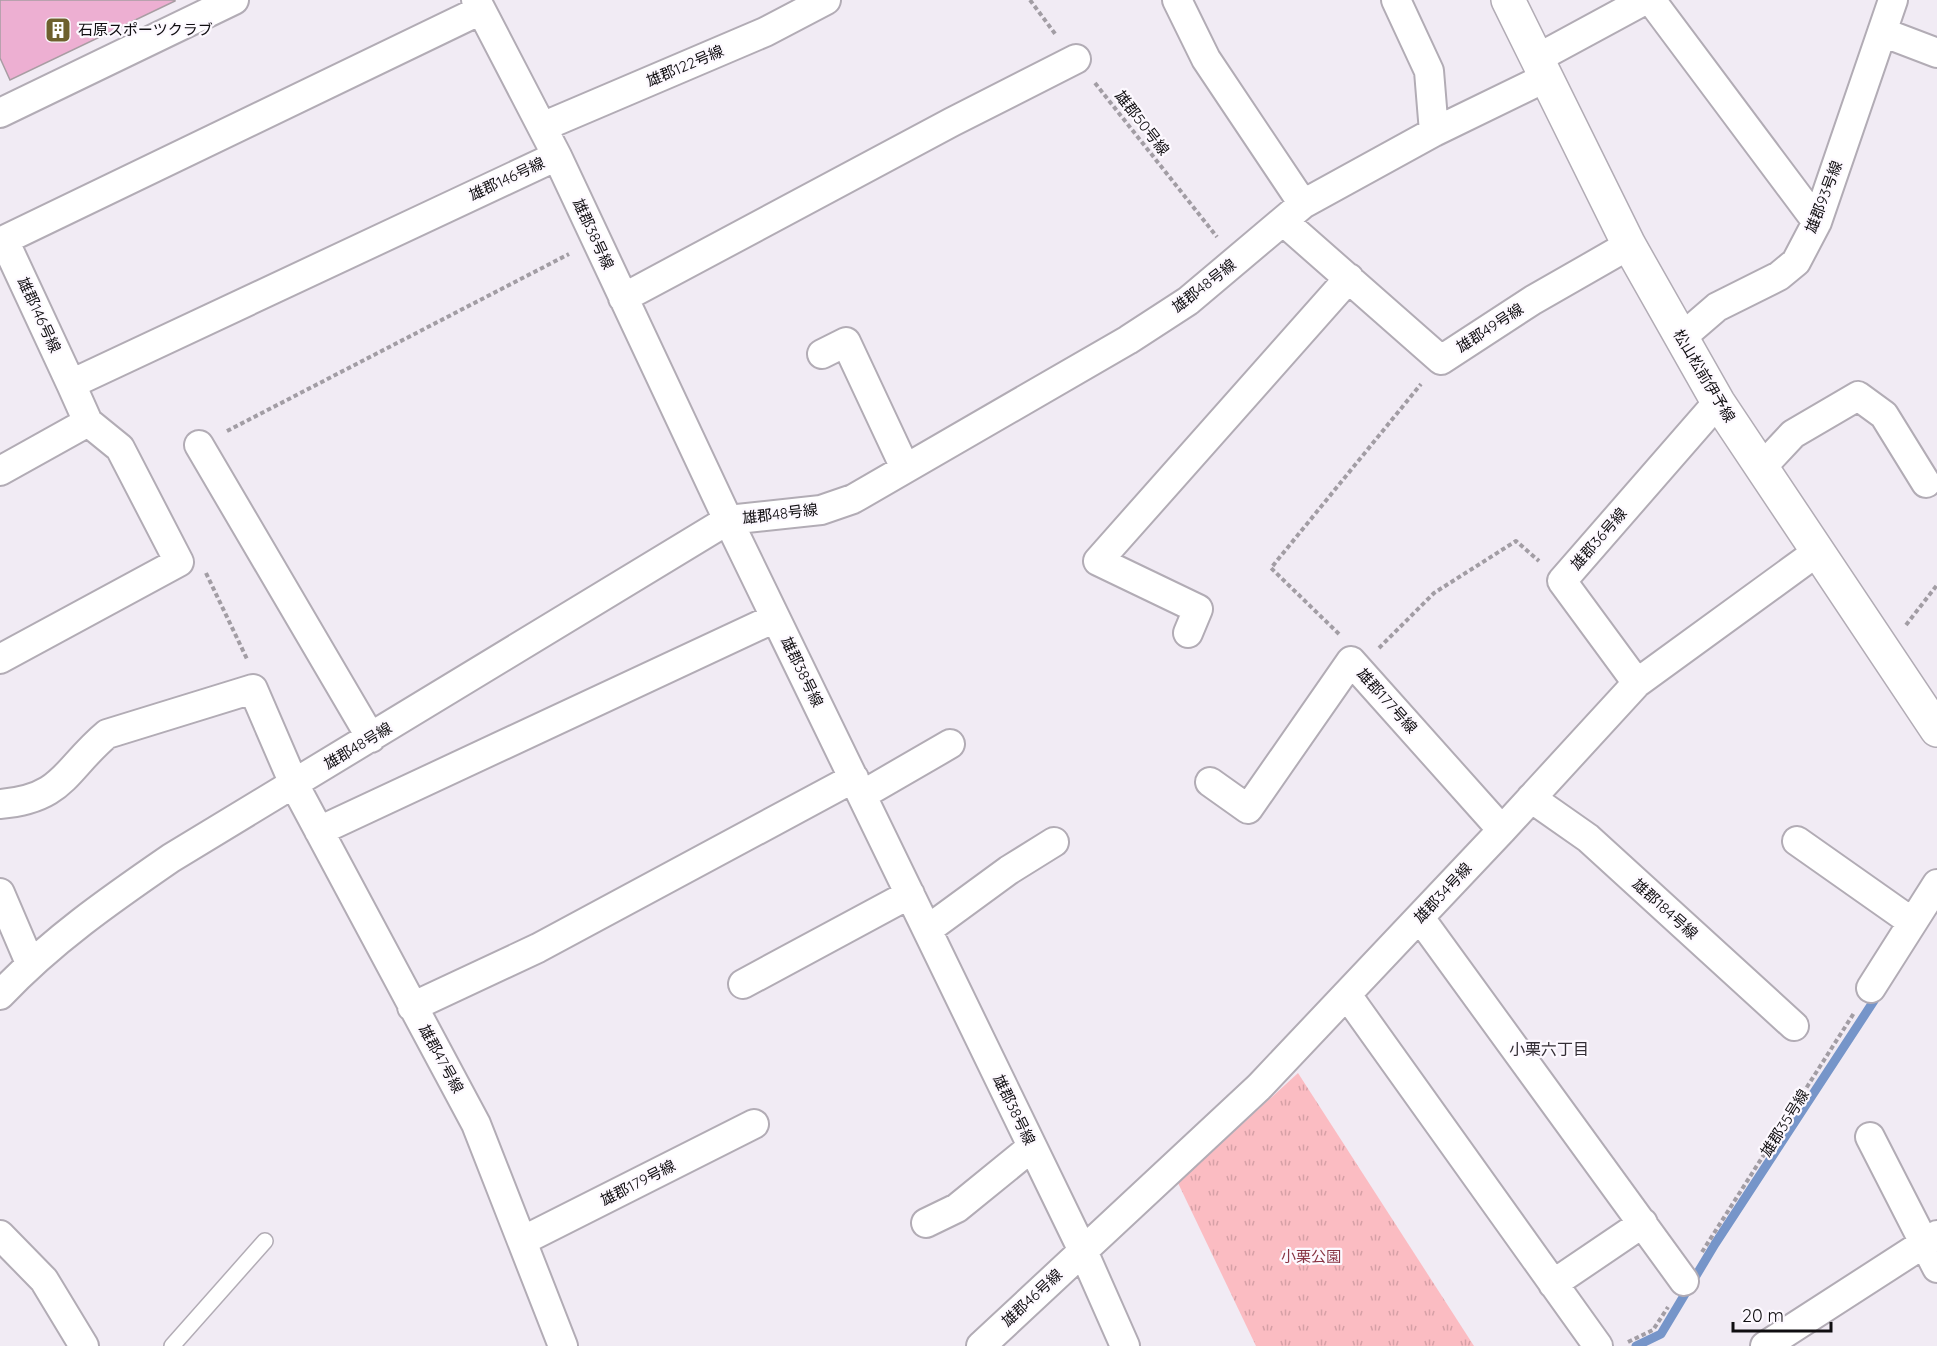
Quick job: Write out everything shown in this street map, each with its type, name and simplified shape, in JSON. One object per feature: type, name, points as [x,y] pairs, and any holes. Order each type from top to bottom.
[{"type":"main road","name":"松山松前伊予線","points":[[1508,0],[1629,245],[1718,402],[1885,652],[1933,717]]},
{"type":"street","points":[[0,113],[234,0]]},
{"type":"street","name":"雄郡122号線","points":[[542,128],[765,32],[826,0]]},
{"type":"street","name":"雄郡49号線","points":[[1177,0],[1206,59],[1293,212],[1348,279],[1441,360],[1533,300],[1629,245]]},
{"type":"street","points":[[1396,0],[1429,70],[1434,132]]},
{"type":"street","name":"雄郡48号線","points":[[0,995],[30,963],[96,909],[171,858],[728,520],[821,510],[853,499],[1128,339],[1188,301],[1293,212],[1541,68],[1645,0]]},
{"type":"street","points":[[1651,0],[1817,222]]},
{"type":"street","name":"雄郡93号線","points":[[1681,338],[1717,307],[1779,276],[1796,262],[1817,222],[1893,0]]},
{"type":"street","name":"雄郡38号線","points":[[479,3],[557,156],[775,618],[1083,1251],[1125,1346]]},
{"type":"street","name":"雄郡146号線","points":[[479,3],[2,236],[71,384],[557,156]]},
{"type":"street","points":[[1882,32],[1937,53]]},
{"type":"street","points":[[623,298],[952,122],[1076,59]]},
{"type":"street","points":[[1188,633],[1198,609],[1098,561],[1348,279]]},
{"type":"street","points":[[822,354],[846,342],[906,468]]},
{"type":"street","points":[[0,659],[179,562],[120,448],[88,422],[71,384]]},
{"type":"street","points":[[1762,468],[1793,434],[1858,396],[1884,415],[1926,483]]},
{"type":"street","name":"雄郡36号線","points":[[1637,682],[1562,581],[1718,402]]},
{"type":"street","points":[[0,471],[88,422]]},
{"type":"street","points":[[199,445],[371,738]]},
{"type":"street","name":"雄郡34号線","points":[[1083,1251],[1259,1087],[1503,830],[1637,682],[1817,552]]},
{"type":"street","points":[[319,831],[775,618]]},
{"type":"street","name":"雄郡177号線","points":[[1210,783],[1248,809],[1354,665],[1503,830]]},
{"type":"street","points":[[0,804],[20,802],[49,791],[66,779],[91,747],[107,734],[253,689]]},
{"type":"street","name":"雄郡47号線","points":[[253,689],[294,784],[476,1124],[563,1346]]},
{"type":"street","points":[[412,1007],[548,944],[858,787],[950,744]]},
{"type":"street","name":"雄郡184号線","points":[[1531,798],[1588,838],[1794,1026]]},
{"type":"street","points":[[1797,841],[1912,922]]},
{"type":"street","points":[[927,930],[1009,870],[1054,842]]},
{"type":"street","points":[[1871,988],[1937,884]]},
{"type":"street","points":[[0,893],[30,963]]},
{"type":"street","points":[[743,984],[910,894]]},
{"type":"street","points":[[1420,918],[1684,1281]]},
{"type":"street","points":[[1347,995],[1598,1346]]},
{"type":"street","name":"雄郡179号線","points":[[522,1241],[754,1124]]},
{"type":"street","points":[[1765,1346],[1933,1249],[1870,1137]]},
{"type":"street","points":[[926,1222],[957,1208],[1032,1147]]},
{"type":"street","points":[[1552,1284],[1642,1223]]},
{"type":"street","points":[[0,1235],[44,1280],[84,1346]]},
{"type":"street","name":"雄郡46号線","points":[[981,1346],[1083,1251]]},
{"type":"lane","points":[[172,1346],[265,1241]]},
{"type":"path","name":"雄郡50号線","points":[[1030,0],[1236,262]]},
{"type":"path","points":[[199,445],[596,240]]},
{"type":"path","points":[[1441,360],[1272,568],[1347,642],[1354,665],[1434,593],[1516,541],[1562,581]]},
{"type":"path","points":[[201,563],[258,683],[253,689]]},
{"type":"path","points":[[1885,652],[1937,585]]},
{"type":"path","name":"雄郡35号線","points":[[1619,1346],[1653,1330],[1871,988]]},
{"type":"green space","name":"小栗公園","points":[[1298,1073],[1474,1346],[1256,1346],[1178,1183]]},
{"type":"building","name":"石原スポーツクラブ","points":[[0,0],[175,1],[10,80],[0,58]]},
{"type":"waterway","points":[[1636,1346],[1661,1334],[1715,1244],[1879,993]]},
{"type":"place","name":"石原スポーツクラブ","points":[[58,30]]},
{"type":"district","name":"小栗六丁目","points":[[1549,1049]]}]
